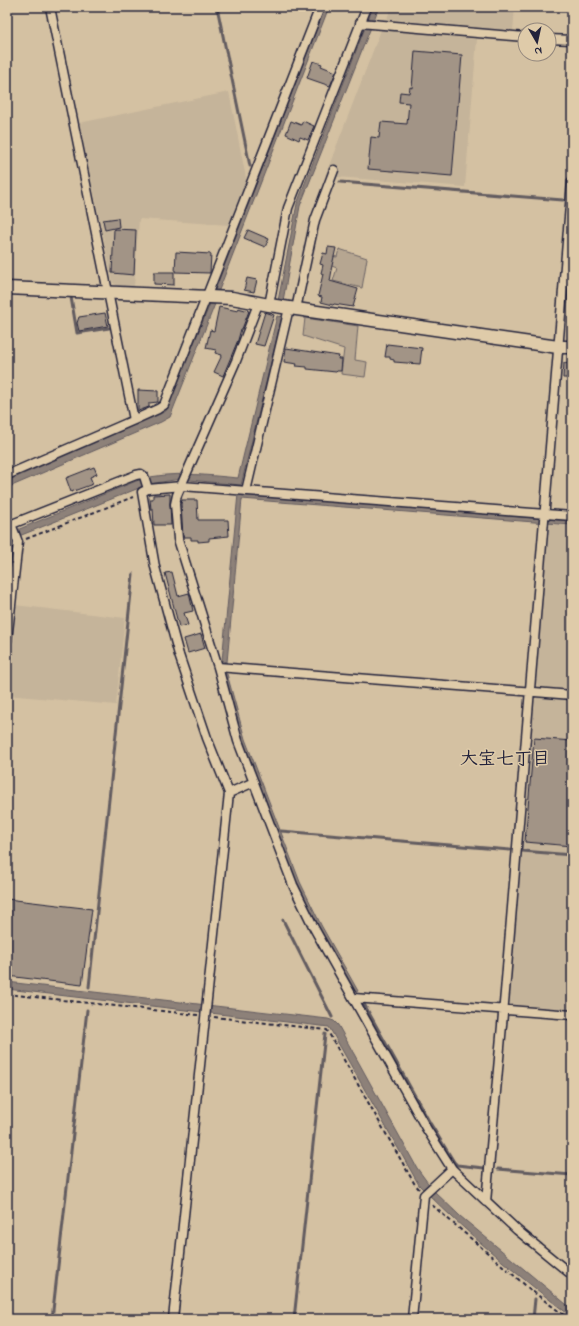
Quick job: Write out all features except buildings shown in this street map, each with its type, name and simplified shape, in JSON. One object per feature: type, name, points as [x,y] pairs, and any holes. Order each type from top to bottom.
[{"type":"street","points":[[50,7],[134,420]]},
{"type":"street","points":[[7,475],[134,420],[164,405],[320,7]]},
{"type":"street","points":[[367,7],[363,24],[288,208],[263,304],[236,361],[175,504],[178,539],[218,667],[238,741],[293,885],[314,928],[426,1128],[452,1169],[517,1230],[572,1275]]},
{"type":"street","points":[[363,24],[517,36]]},
{"type":"street","points":[[557,39],[572,40]]},
{"type":"street","points":[[246,491],[293,309],[314,220],[334,170]]},
{"type":"street","points":[[486,1202],[504,1010],[572,181]]},
{"type":"street","points":[[7,288],[232,298],[293,309],[558,347],[572,347]]},
{"type":"street","points":[[7,640],[18,541],[10,527],[136,475],[141,474],[144,476],[155,567],[179,656],[205,732],[229,793],[173,1319]]},
{"type":"street","points":[[146,490],[183,485],[572,516]]},
{"type":"street","points":[[218,667],[572,695]]},
{"type":"street","points":[[229,793],[254,782]]},
{"type":"street","points":[[354,998],[572,1015]]},
{"type":"street","points":[[412,1319],[425,1194],[452,1169]]},
{"type":"path","points":[[18,541],[146,490]]},
{"type":"path","points":[[7,994],[328,1030],[414,1182],[431,1203],[532,1291],[569,1319]]},
{"type":"shaded area","points":[[325,7],[329,7],[219,290],[215,290]]},
{"type":"shaded area","points":[[373,7],[379,7],[300,206],[283,301],[278,301],[297,204]]},
{"type":"shaded area","points":[[391,7],[515,7],[513,31],[387,19]]},
{"type":"shaded area","points":[[381,30],[477,39],[465,187],[325,176]]},
{"type":"shaded area","points":[[229,92],[247,183],[229,225],[139,219],[134,287],[120,287],[113,283],[79,123]]},
{"type":"shaded area","points":[[572,229],[572,304],[567,304]]},
{"type":"shaded area","points":[[339,249],[367,258],[362,288],[333,281],[337,268],[329,265],[331,256],[337,257]]},
{"type":"shaded area","points":[[210,304],[215,304],[170,417],[7,488],[7,481],[166,411]]},
{"type":"shaded area","points":[[277,316],[282,317],[241,485],[180,479],[149,484],[19,536],[7,544],[7,536],[17,530],[141,479],[177,474],[238,478]]},
{"type":"shaded area","points":[[305,318],[358,326],[355,360],[367,362],[365,377],[341,374],[344,349],[303,336]]},
{"type":"shaded area","points":[[238,494],[572,521],[572,525],[242,499],[227,662],[222,661]]},
{"type":"shaded area","points":[[549,524],[572,525],[572,690],[539,687],[535,683]]},
{"type":"shaded area","points":[[15,605],[125,618],[116,705],[7,695],[7,679]]},
{"type":"shaded area","points":[[224,674],[227,674],[245,739],[300,882],[321,925],[358,991],[356,992],[318,926],[297,883],[242,741]]},
{"type":"shaded area","points":[[538,698],[572,700],[572,1010],[512,1006],[508,1001],[533,701]]},
{"type":"shaded area","points":[[7,982],[328,1019],[334,1021],[338,1025],[417,1168],[433,1190],[460,1216],[572,1309],[572,1317],[478,1241],[419,1185],[329,1027],[7,989]]},
{"type":"waterway","points":[[217,7],[250,166]]},
{"type":"waterway","points":[[340,182],[563,200]]},
{"type":"waterway","points":[[71,297],[77,333],[109,328]]},
{"type":"waterway","points":[[89,987],[133,574]]},
{"type":"waterway","points":[[281,831],[510,850]]},
{"type":"waterway","points":[[522,851],[572,855]]},
{"type":"waterway","points":[[283,920],[332,1017]]},
{"type":"waterway","points":[[364,1004],[430,1123],[454,1162],[457,1165],[484,1168]]},
{"type":"waterway","points":[[52,1319],[87,1010]]},
{"type":"waterway","points":[[294,1319],[325,1034]]},
{"type":"waterway","points":[[498,1169],[572,1175]]},
{"type":"waterway","points":[[533,1319],[535,1299]]},
{"type":"district","name":"大宝七丁目","points":[[505,760]]}]
